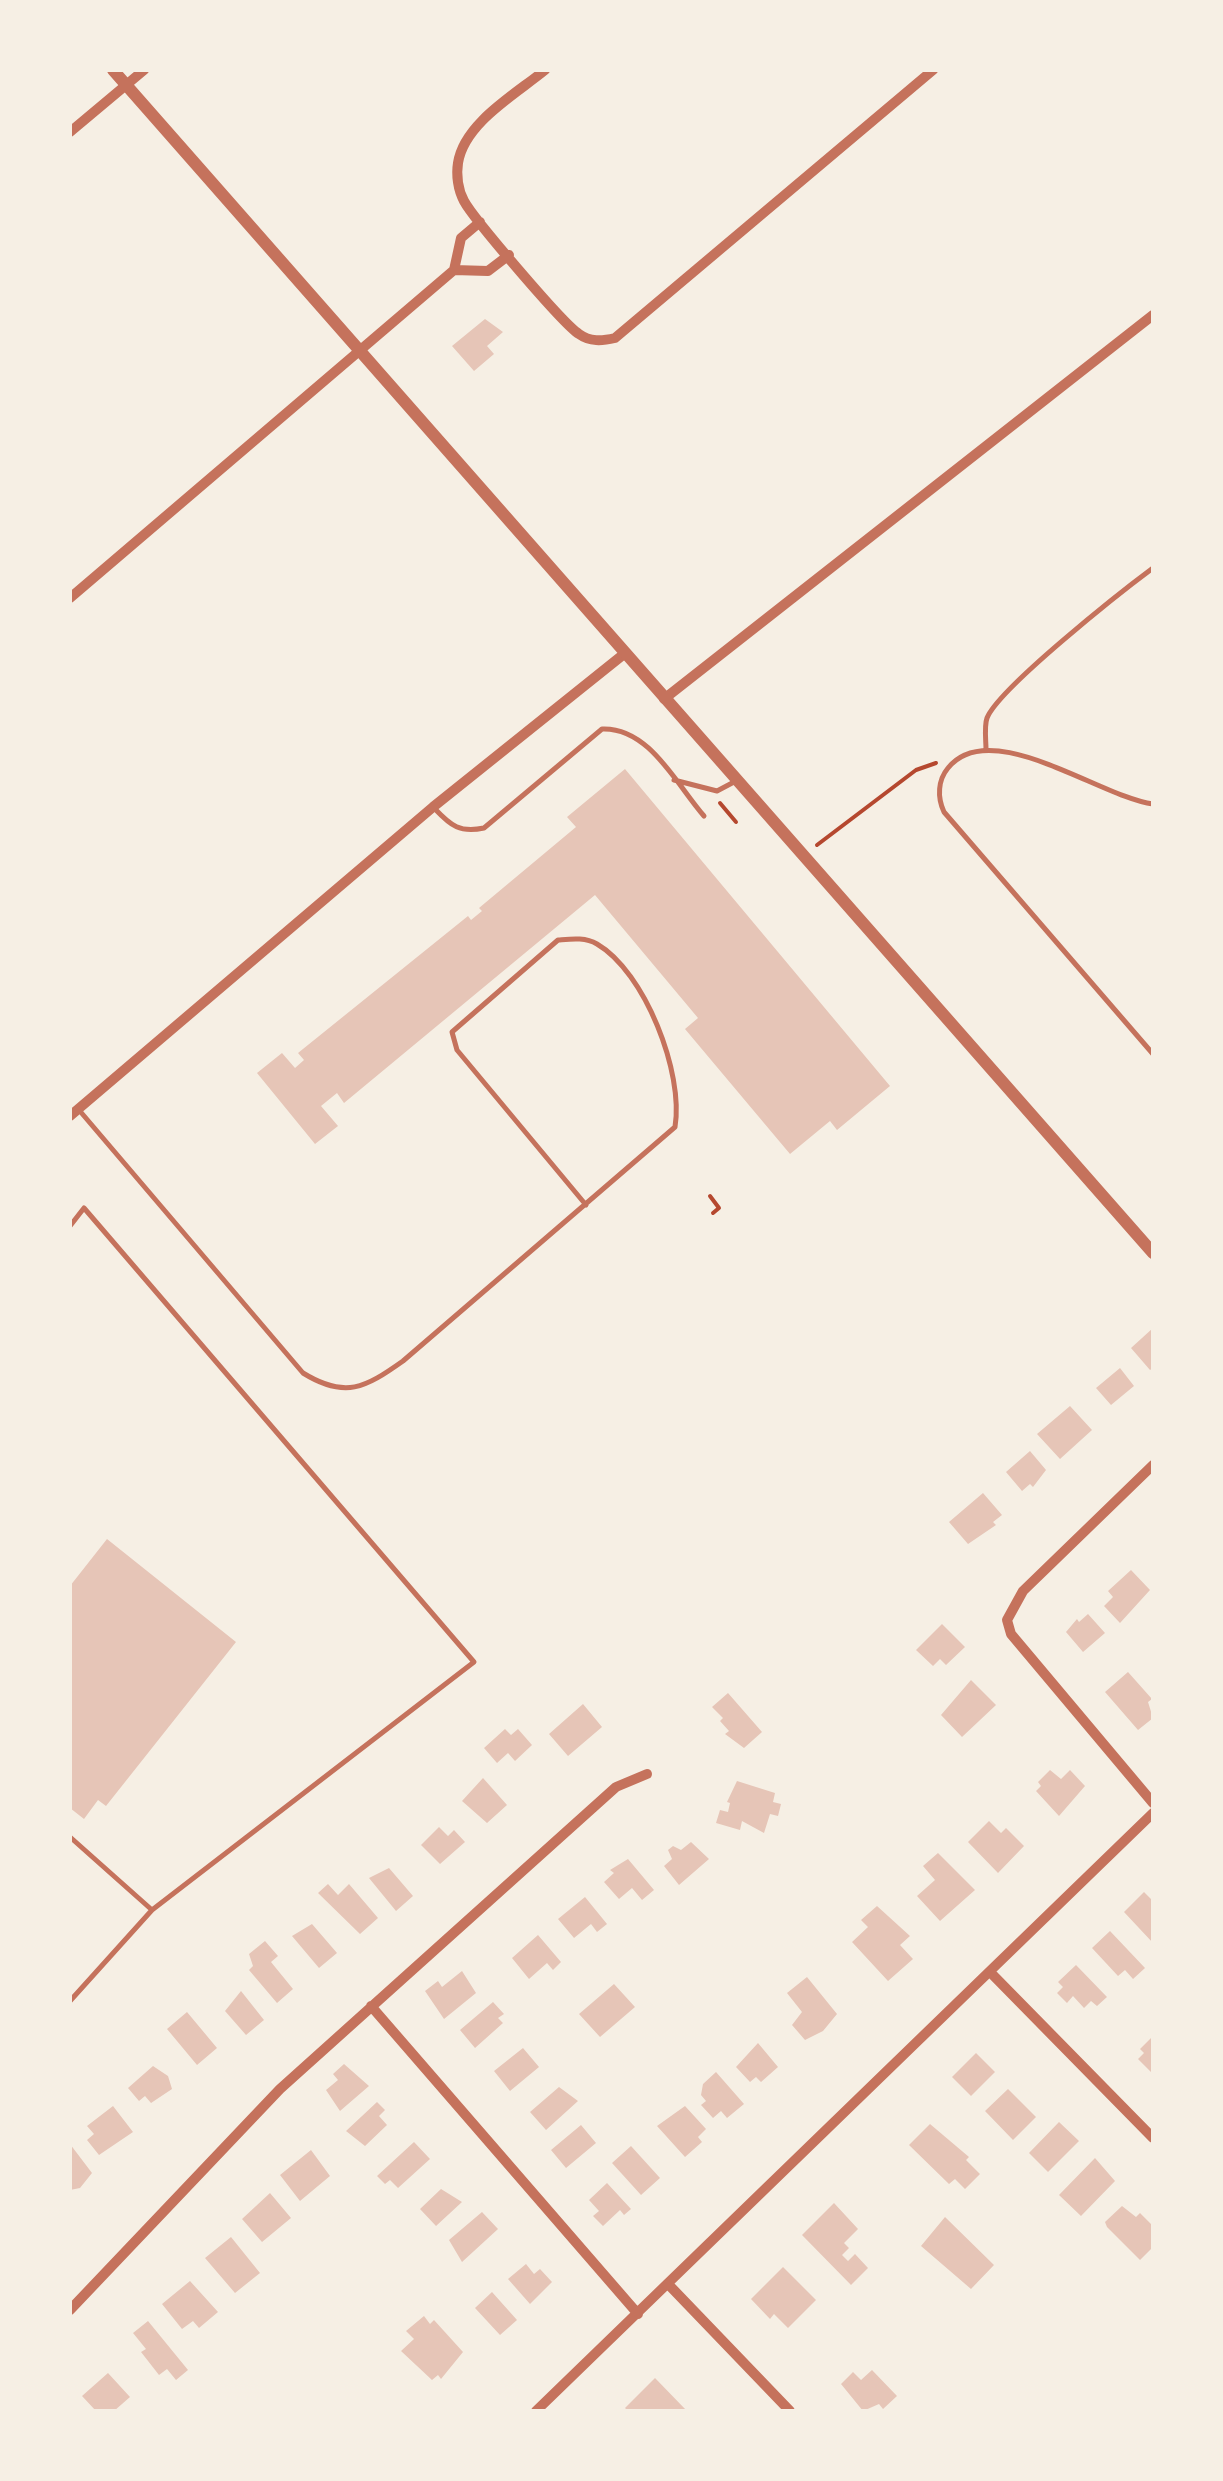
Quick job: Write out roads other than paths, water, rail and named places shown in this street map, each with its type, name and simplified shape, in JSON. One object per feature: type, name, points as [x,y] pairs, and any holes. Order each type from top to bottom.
[{"type":"street","points":[[113,70],[1153,1253]]},
{"type":"street","points":[[70,132],[144,70]]},
{"type":"street","points":[[545,70],[473,131],[462,148],[458,181],[463,200],[480,222],[575,332],[589,340],[615,338],[933,70]]},
{"type":"street","points":[[70,598],[454,270],[461,238],[480,222]]},
{"type":"street","points":[[454,270],[488,271],[509,255]]},
{"type":"street","points":[[664,698],[1153,315]]},
{"type":"street","points":[[74,1112],[432,807],[624,654]]},
{"type":"street","points":[[1153,1465],[1023,1591],[1010,1610],[1011,1634],[1153,1803]]},
{"type":"street","points":[[70,2310],[280,2089],[616,1787],[647,1774]]},
{"type":"street","points":[[536,2411],[1153,1813]]},
{"type":"street","points":[[990,1972],[1153,2138]]},
{"type":"street","points":[[371,2006],[638,2314]]},
{"type":"street","points":[[668,2284],[790,2411]]},
{"type":"lane","points":[[986,750],[987,718],[1008,695],[1079,626],[1153,568]]},
{"type":"lane","points":[[432,807],[451,826],[467,831],[484,828],[602,730],[632,733],[704,816]]},
{"type":"lane","points":[[1153,804],[1021,756],[986,750],[960,755],[940,785],[944,812],[1153,1054]]},
{"type":"lane","points":[[671,779],[717,791],[737,781]]},
{"type":"lane","points":[[74,1112],[286,1356],[328,1388],[374,1382],[403,1361],[586,1205],[675,1126],[676,1073],[640,997],[610,954],[594,941],[558,940],[452,1032],[457,1050],[586,1205]]},
{"type":"lane","points":[[70,1226],[84,1208],[474,1662],[152,1910],[70,2000]]},
{"type":"lane","points":[[70,1837],[152,1910]]}]
